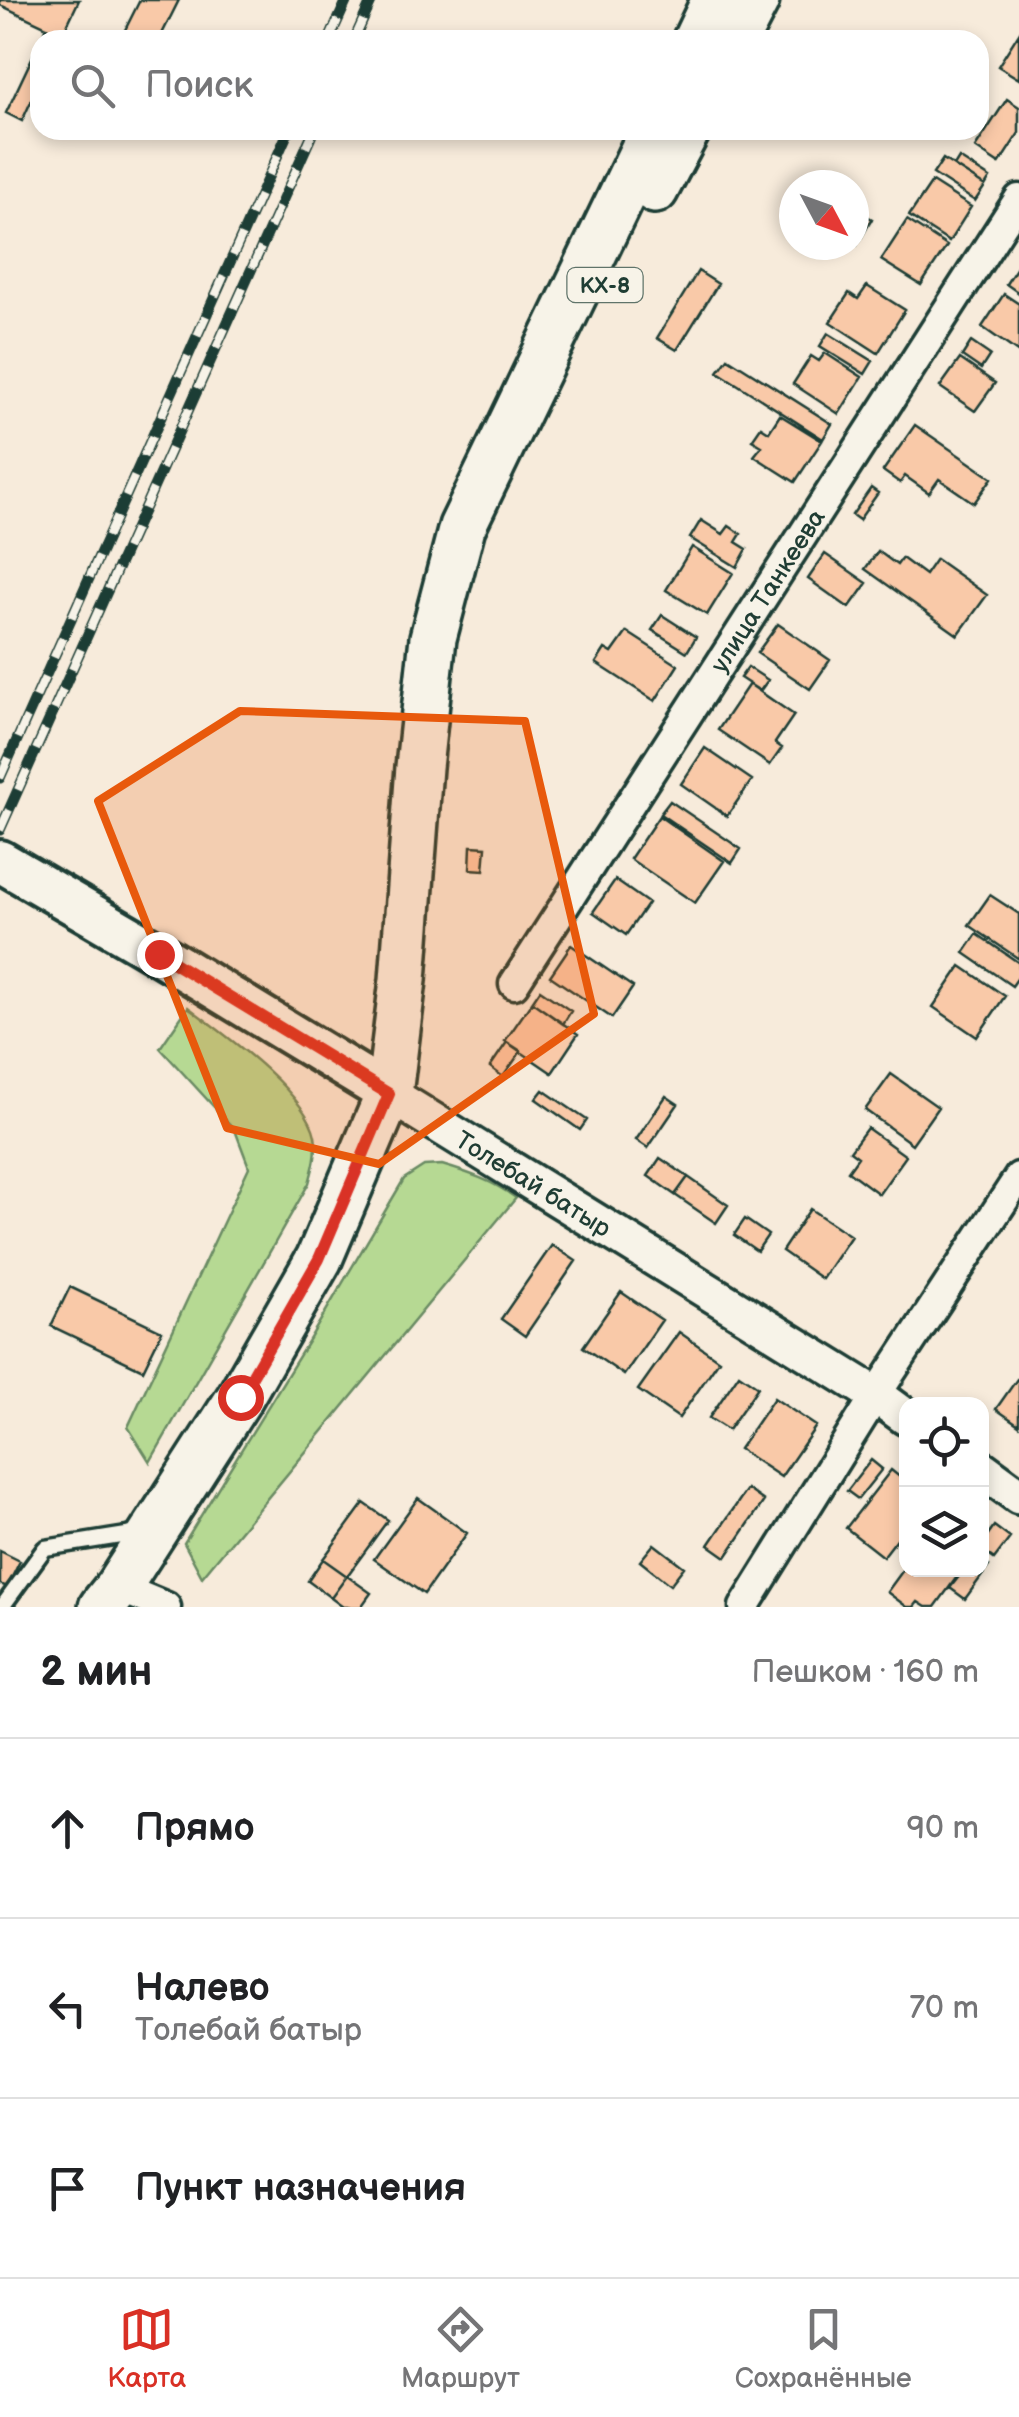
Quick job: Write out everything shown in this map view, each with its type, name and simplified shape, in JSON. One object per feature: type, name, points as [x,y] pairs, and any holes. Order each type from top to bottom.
[{"type":"main road","points":[[701,30],[715,0]]},
{"type":"main road","points":[[740,30],[756,0]]},
{"type":"main road","name":"КХ-8","points":[[110,1597],[240,1397],[319,1259],[389,1094],[433,638],[462,527],[647,140]]},
{"type":"main road","name":"КХ-8","points":[[508,430],[576,340],[682,140]]},
{"type":"main road","name":"Толебай батыр","points":[[0,861],[389,1094]]},
{"type":"street","name":"улица Танкеева","points":[[514,984],[1019,199]]},
{"type":"street","name":"Толебай батыр","points":[[389,1094],[899,1411]]},
{"type":"street","points":[[744,1607],[876,1395],[1019,1177]]},
{"type":"street","points":[[989,1474],[1019,1496]]},
{"type":"street","points":[[110,1597],[166,1607]]},
{"type":"lane","points":[[2,1607],[44,1548],[154,1531]]},
{"type":"highlighted area","points":[[240,711],[525,721],[594,1014],[379,1164],[227,1128],[98,801]]},
{"type":"green space","points":[[188,1007],[262,1065],[296,1101],[315,1136],[315,1154],[309,1183],[150,1462],[128,1427],[249,1167],[235,1130],[160,1048]]},
{"type":"green space","points":[[442,1165],[480,1178],[516,1198],[202,1577],[184,1543],[404,1179],[424,1166]]},
{"type":"building","points":[[0,0],[79,0],[65,30],[45,30],[47,27],[0,5]]},
{"type":"building","points":[[140,0],[179,0],[164,30],[125,30]]},
{"type":"building","points":[[1019,33],[1019,79],[998,66]]},
{"type":"building","points":[[30,62],[30,104],[22,121],[6,113]]},
{"type":"building","points":[[1007,99],[1019,107],[1019,133],[999,164],[975,148],[980,140],[989,140],[989,127]]},
{"type":"building","points":[[959,158],[990,178],[985,186],[954,166]]},
{"type":"building","points":[[943,159],[985,186],[975,201],[933,174]]},
{"type":"building","points":[[932,182],[971,207],[949,242],[909,216]]},
{"type":"building","points":[[907,220],[947,246],[921,285],[881,260]]},
{"type":"building","points":[[1019,264],[1019,293],[1006,284]]},
{"type":"building","points":[[698,271],[718,284],[677,350],[657,338]]},
{"type":"building","points":[[867,286],[905,310],[878,353],[830,322],[849,293],[858,299]]},
{"type":"building","points":[[1004,294],[1019,304],[1019,353],[982,327]]},
{"type":"building","points":[[828,333],[873,361],[865,374],[820,346]]},
{"type":"building","points":[[971,342],[990,355],[981,369],[962,356]]},
{"type":"building","points":[[825,353],[862,377],[839,414],[793,384],[811,356],[819,361]]},
{"type":"building","points":[[728,358],[832,424],[823,439],[718,372]]},
{"type":"building","points":[[960,359],[995,383],[975,411],[940,387]]},
{"type":"building","points":[[780,415],[822,441],[795,482],[754,456],[762,446],[752,440],[761,427],[769,432]]},
{"type":"building","points":[[915,425],[992,478],[974,503],[939,479],[929,493],[905,476],[900,483],[883,471]]},
{"type":"building","points":[[871,488],[878,493],[859,520],[852,515]]},
{"type":"building","points":[[701,520],[723,534],[729,526],[741,534],[736,542],[747,549],[737,567],[690,538]]},
{"type":"building","points":[[692,547],[733,573],[707,615],[666,590]]},
{"type":"building","points":[[878,551],[897,565],[902,558],[925,575],[936,559],[987,595],[958,635],[865,569]]},
{"type":"building","points":[[825,554],[867,583],[849,608],[808,579]]},
{"type":"building","points":[[662,615],[696,637],[687,652],[652,630]]},
{"type":"building","points":[[778,624],[830,660],[810,689],[757,653]]},
{"type":"building","points":[[627,632],[678,665],[655,701],[596,663],[605,649],[612,653]]},
{"type":"building","points":[[748,667],[768,680],[760,691],[740,678]]},
{"type":"building","points":[[749,684],[794,715],[775,743],[782,748],[770,765],[718,730]]},
{"type":"building","points":[[705,748],[752,780],[727,816],[681,784]]},
{"type":"building","points":[[670,801],[741,849],[732,863],[660,814]]},
{"type":"building","points":[[659,816],[724,861],[695,903],[630,859]]},
{"type":"building","points":[[471,846],[486,847],[484,870],[470,869]]},
{"type":"building","points":[[615,880],[648,903],[626,935],[593,912]]},
{"type":"building","points":[[990,895],[1019,914],[1019,959],[969,925]]},
{"type":"building","points":[[977,934],[1019,963],[1019,976],[1012,986],[964,953]]},
{"type":"building","points":[[571,945],[633,987],[612,1018],[550,976]]},
{"type":"building","points":[[961,966],[1005,996],[977,1037],[933,1007]]},
{"type":"building","points":[[540,990],[571,1011],[563,1024],[532,1002]]},
{"type":"building","points":[[532,1002],[578,1034],[552,1073],[505,1041]]},
{"type":"building","points":[[507,1042],[521,1051],[503,1077],[490,1067]]},
{"type":"building","points":[[891,1074],[938,1107],[912,1144],[865,1110]]},
{"type":"building","points":[[543,1090],[587,1120],[580,1130],[536,1099]]},
{"type":"building","points":[[666,1096],[678,1104],[648,1148],[636,1140]]},
{"type":"building","points":[[867,1128],[906,1156],[879,1194],[848,1171],[858,1157],[850,1151]]},
{"type":"building","points":[[660,1158],[688,1177],[675,1195],[648,1176]]},
{"type":"building","points":[[688,1177],[728,1205],[716,1223],[675,1195]]},
{"type":"building","points":[[810,1209],[851,1236],[822,1279],[782,1251]]},
{"type":"building","points":[[745,1219],[768,1235],[757,1251],[734,1235]]},
{"type":"building","points":[[552,1245],[576,1261],[525,1336],[501,1319]]},
{"type":"building","points":[[70,1287],[162,1331],[143,1370],[51,1326]]},
{"type":"building","points":[[621,1292],[662,1320],[624,1375],[583,1347]]},
{"type":"building","points":[[679,1332],[719,1360],[679,1418],[638,1390]]},
{"type":"building","points":[[739,1374],[758,1387],[728,1430],[709,1418]]},
{"type":"building","points":[[1019,1380],[1019,1425],[996,1409]]},
{"type":"building","points":[[774,1398],[816,1426],[781,1477],[739,1449]]},
{"type":"building","points":[[871,1460],[882,1469],[858,1499],[847,1491]]},
{"type":"building","points":[[891,1470],[899,1476],[899,1536],[883,1557],[846,1528]]},
{"type":"building","points":[[747,1489],[764,1501],[726,1557],[709,1545]]},
{"type":"building","points":[[418,1498],[467,1533],[424,1594],[374,1559]]},
{"type":"building","points":[[364,1503],[388,1520],[347,1576],[323,1559]]},
{"type":"building","points":[[994,1526],[1010,1538],[994,1559],[989,1555],[989,1533]]},
{"type":"building","points":[[654,1544],[684,1567],[670,1585],[640,1561]]},
{"type":"building","points":[[0,1551],[20,1561],[7,1587],[0,1584]]},
{"type":"building","points":[[323,1559],[347,1576],[331,1598],[308,1581]]},
{"type":"building","points":[[347,1576],[371,1593],[361,1607],[343,1607],[331,1598]]},
{"type":"building","points":[[899,1576],[957,1577],[935,1607],[918,1602],[907,1607],[887,1592]]},
{"type":"building","points":[[959,1577],[981,1577],[965,1599],[950,1588]]},
{"type":"railway","points":[[334,30],[347,0]]},
{"type":"railway","points":[[358,30],[372,0]]},
{"type":"railway","points":[[0,778],[285,140]]},
{"type":"railway","points":[[0,830],[310,140]]},
{"type":"route","points":[[159,954],[389,1094],[319,1259],[240,1397]]}]
